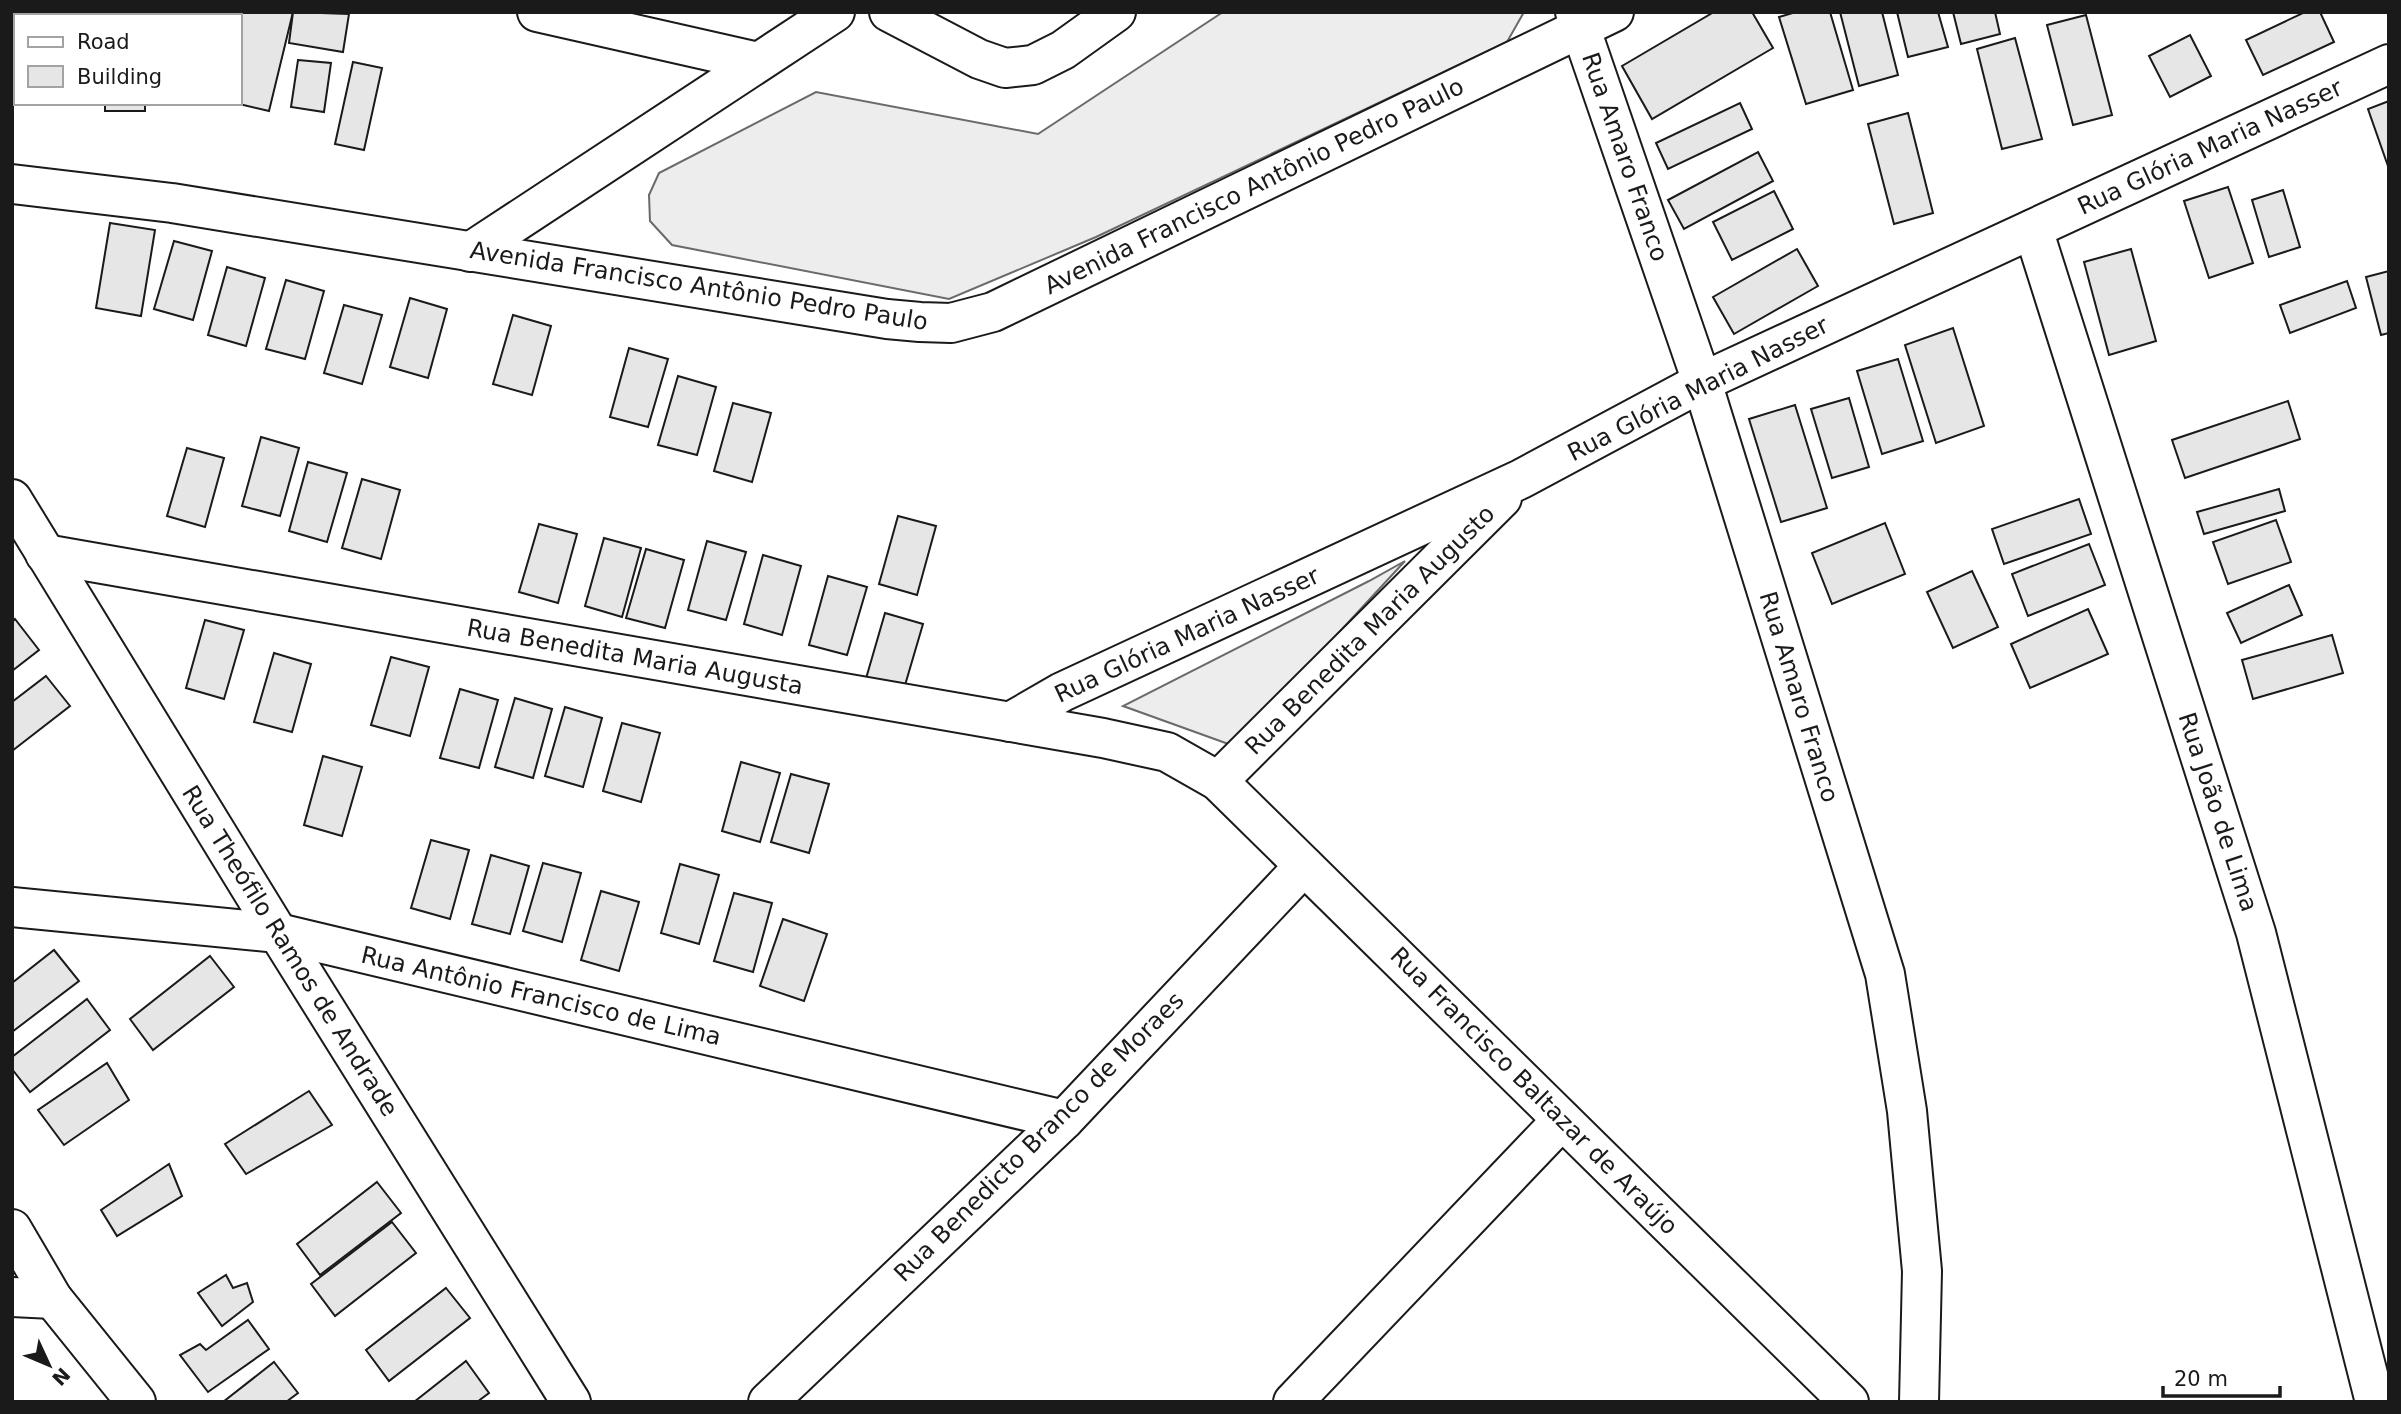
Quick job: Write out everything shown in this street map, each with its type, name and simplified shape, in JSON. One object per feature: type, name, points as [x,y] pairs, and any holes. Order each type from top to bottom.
[{"type":"street","points":[[537,12],[758,62]]},
{"type":"street","points":[[470,252],[835,12]]},
{"type":"street","points":[[889,12],[979,59],[1005,68],[1032,65],[1063,50],[1116,12]]},
{"type":"street","name":"Avenida Francisco Antônio Pedro Paulo","points":[[12,184],[172,203],[887,318],[951,323],[993,312],[1578,20],[1614,12]]},
{"type":"street","name":"Rua Amaro Franco","points":[[1578,20],[1702,382],[1885,974],[1907,1111],[1922,1271],[1919,1402]]},
{"type":"street","name":"Rua Glória Maria Nasser","points":[[1010,722],[1062,692],[1521,479],[1702,382],[2389,64]]},
{"type":"street","name":"Rua João de Lima","points":[[2033,229],[2256,933],[2375,1402]]},
{"type":"street","name":"Rua Benedita Maria Augusto","points":[[1219,781],[1521,479]]},
{"type":"street","name":"Rua Theófilo Ramos de Andrade","points":[[12,499],[278,933],[571,1402]]},
{"type":"street","name":"Rua Benedita Maria Augusta","points":[[45,554],[1103,738],[1167,752],[1219,781]]},
{"type":"street","name":"Rua Francisco Baltazar de Araújo","points":[[1219,781],[1849,1402]]},
{"type":"street","name":"Rua Benedicto Branco de Moraes","points":[[768,1402],[1063,1120],[1304,866]]},
{"type":"street","name":"Rua Antônio Francisco de Lima","points":[[12,907],[278,933],[1063,1120]]},
{"type":"street","points":[[1294,1402],[1562,1119]]},
{"type":"street","points":[[12,1229],[53,1299],[136,1402]]},
{"type":"street","points":[[12,1297],[53,1299]]},
{"type":"shaded area","points":[[1223,12],[1524,12],[1507,42],[1096,237],[949,299],[672,245],[650,221],[649,195],[659,173],[816,92],[1038,134]]},
{"type":"shaded area","points":[[1405,561],[1234,746],[1123,706],[1369,581]]},
{"type":"building","points":[[12,12],[35,12],[14,14],[12,83]]},
{"type":"building","points":[[48,12],[97,12],[97,14]]},
{"type":"building","points":[[107,12],[146,12],[146,14]]},
{"type":"building","points":[[293,12],[269,111],[242,105],[242,14],[236,14]]},
{"type":"building","points":[[293,12],[349,14],[343,52],[289,43]]},
{"type":"building","points":[[1714,12],[1752,12],[1773,48],[1652,119],[1622,66]]},
{"type":"building","points":[[1796,12],[1830,12],[1853,90],[1806,104],[1779,17]]},
{"type":"building","points":[[1840,12],[1882,12],[1898,75],[1859,86]]},
{"type":"building","points":[[1897,12],[1938,12],[1948,47],[1908,57]]},
{"type":"building","points":[[1953,12],[1995,12],[2000,34],[1961,44]]},
{"type":"building","points":[[2305,12],[2320,12],[2334,42],[2263,75],[2246,40]]},
{"type":"building","points":[[2086,15],[2112,115],[2073,125],[2047,25]]},
{"type":"building","points":[[2190,35],[2211,76],[2170,97],[2149,56]]},
{"type":"building","points":[[2015,38],[2042,139],[2002,149],[1977,49]]},
{"type":"building","points":[[298,60],[331,63],[324,112],[291,107]]},
{"type":"building","points":[[353,62],[382,68],[364,150],[335,144]]},
{"type":"building","points":[[2389,101],[2389,169],[2368,109]]},
{"type":"building","points":[[1740,103],[1752,129],[1668,169],[1656,143]]},
{"type":"building","points":[[105,105],[145,105],[145,111],[105,111]]},
{"type":"building","points":[[1908,113],[1933,213],[1894,224],[1868,124]]},
{"type":"building","points":[[1758,152],[1773,181],[1684,229],[1668,200]]},
{"type":"building","points":[[2228,187],[2253,263],[2209,278],[2184,201]]},
{"type":"building","points":[[2283,190],[2300,247],[2269,257],[2252,200]]},
{"type":"building","points":[[1774,191],[1793,229],[1732,260],[1713,222]]},
{"type":"building","points":[[110,223],[155,230],[141,316],[96,308]]},
{"type":"building","points":[[174,241],[212,251],[193,320],[154,309]]},
{"type":"building","points":[[1797,249],[1818,286],[1734,334],[1713,297]]},
{"type":"building","points":[[2131,249],[2156,341],[2109,355],[2084,262]]},
{"type":"building","points":[[227,267],[265,278],[246,346],[208,335]]},
{"type":"building","points":[[2389,271],[2389,333],[2381,335],[2366,277]]},
{"type":"building","points":[[286,280],[324,291],[305,359],[266,349]]},
{"type":"building","points":[[2347,281],[2356,308],[2290,333],[2280,305]]},
{"type":"building","points":[[410,298],[447,309],[428,378],[390,367]]},
{"type":"building","points":[[344,305],[382,315],[362,384],[324,373]]},
{"type":"building","points":[[513,315],[551,326],[532,395],[493,384]]},
{"type":"building","points":[[1953,328],[1984,426],[1936,443],[1905,345]]},
{"type":"building","points":[[629,348],[668,359],[648,427],[610,417]]},
{"type":"building","points":[[1898,359],[1923,441],[1882,454],[1857,371]]},
{"type":"building","points":[[678,376],[716,387],[697,455],[658,445]]},
{"type":"building","points":[[1849,398],[1869,467],[1832,478],[1811,409]]},
{"type":"building","points":[[2288,401],[2300,439],[2185,478],[2172,440]]},
{"type":"building","points":[[733,403],[771,413],[752,482],[714,471]]},
{"type":"building","points":[[1795,405],[1827,508],[1781,522],[1749,419]]},
{"type":"building","points":[[261,437],[299,448],[280,516],[242,506]]},
{"type":"building","points":[[187,448],[224,458],[205,527],[167,516]]},
{"type":"building","points":[[308,462],[347,473],[327,542],[289,531]]},
{"type":"building","points":[[362,479],[400,490],[381,559],[342,548]]},
{"type":"building","points":[[2279,489],[2285,511],[2204,534],[2197,512]]},
{"type":"building","points":[[2079,499],[2091,534],[2004,564],[1992,529]]},
{"type":"building","points":[[898,516],[936,526],[917,595],[879,584]]},
{"type":"building","points":[[2276,520],[2291,562],[2228,584],[2213,542]]},
{"type":"building","points":[[1885,523],[1905,574],[1832,604],[1812,553]]},
{"type":"building","points":[[539,524],[577,534],[558,603],[519,592]]},
{"type":"building","points":[[604,538],[641,548],[622,617],[585,606]]},
{"type":"building","points":[[707,541],[746,552],[726,620],[688,610]]},
{"type":"building","points":[[2089,544],[2105,585],[2028,616],[2012,574]]},
{"type":"building","points":[[646,549],[684,560],[665,628],[626,618]]},
{"type":"building","points":[[763,555],[801,566],[782,635],[744,624]]},
{"type":"building","points":[[1972,571],[1998,627],[1953,648],[1927,592]]},
{"type":"building","points":[[828,576],[867,587],[847,655],[809,645]]},
{"type":"building","points":[[2289,585],[2302,615],[2241,643],[2227,613]]},
{"type":"building","points":[[2088,609],[2108,654],[2030,688],[2011,644]]},
{"type":"building","points":[[885,613],[923,624],[903,692],[865,682]]},
{"type":"building","points":[[15,619],[39,650],[12,671],[12,622]]},
{"type":"building","points":[[205,620],[244,630],[224,699],[186,688]]},
{"type":"building","points":[[2332,635],[2343,673],[2253,699],[2242,660]]},
{"type":"building","points":[[274,653],[311,664],[292,732],[254,722]]},
{"type":"building","points":[[391,657],[429,667],[410,736],[371,725]]},
{"type":"building","points":[[46,676],[70,706],[12,751],[12,702]]},
{"type":"building","points":[[460,689],[498,700],[479,768],[440,758]]},
{"type":"building","points":[[515,698],[552,709],[533,778],[495,767]]},
{"type":"building","points":[[565,707],[602,718],[583,787],[545,776]]},
{"type":"building","points":[[622,723],[660,733],[641,802],[603,791]]},
{"type":"building","points":[[323,756],[362,767],[342,836],[304,825]]},
{"type":"building","points":[[741,762],[780,773],[760,842],[722,831]]},
{"type":"building","points":[[791,774],[829,784],[809,853],[771,842]]},
{"type":"building","points":[[431,840],[469,850],[450,919],[411,908]]},
{"type":"building","points":[[491,855],[529,866],[510,934],[472,924]]},
{"type":"building","points":[[543,863],[581,873],[562,942],[523,931]]},
{"type":"building","points":[[680,864],[719,875],[699,944],[661,933]]},
{"type":"building","points":[[601,891],[639,902],[619,971],[581,960]]},
{"type":"building","points":[[734,893],[772,903],[753,972],[714,961]]},
{"type":"building","points":[[783,919],[827,934],[804,1001],[760,986]]},
{"type":"building","points":[[54,950],[79,981],[12,1032],[12,983]]},
{"type":"building","points":[[210,956],[234,987],[153,1050],[130,1019]]},
{"type":"building","points":[[87,999],[110,1030],[30,1092],[12,1069],[12,1057]]},
{"type":"building","points":[[107,1063],[129,1100],[64,1145],[38,1110]]},
{"type":"building","points":[[309,1091],[332,1125],[246,1174],[225,1144]]},
{"type":"building","points":[[169,1164],[182,1196],[117,1236],[101,1210]]},
{"type":"building","points":[[377,1182],[401,1213],[320,1275],[297,1244]]},
{"type":"building","points":[[392,1222],[416,1253],[335,1316],[311,1284]]},
{"type":"building","points":[[226,1275],[233,1288],[247,1283],[253,1302],[222,1326],[198,1293]]},
{"type":"building","points":[[446,1288],[470,1318],[389,1381],[366,1350]]},
{"type":"building","points":[[248,1320],[269,1349],[208,1392],[180,1355],[200,1344],[206,1350]]},
{"type":"building","points":[[466,1361],[489,1393],[477,1402],[414,1402]]},
{"type":"building","points":[[274,1362],[298,1393],[286,1402],[223,1402]]}]
